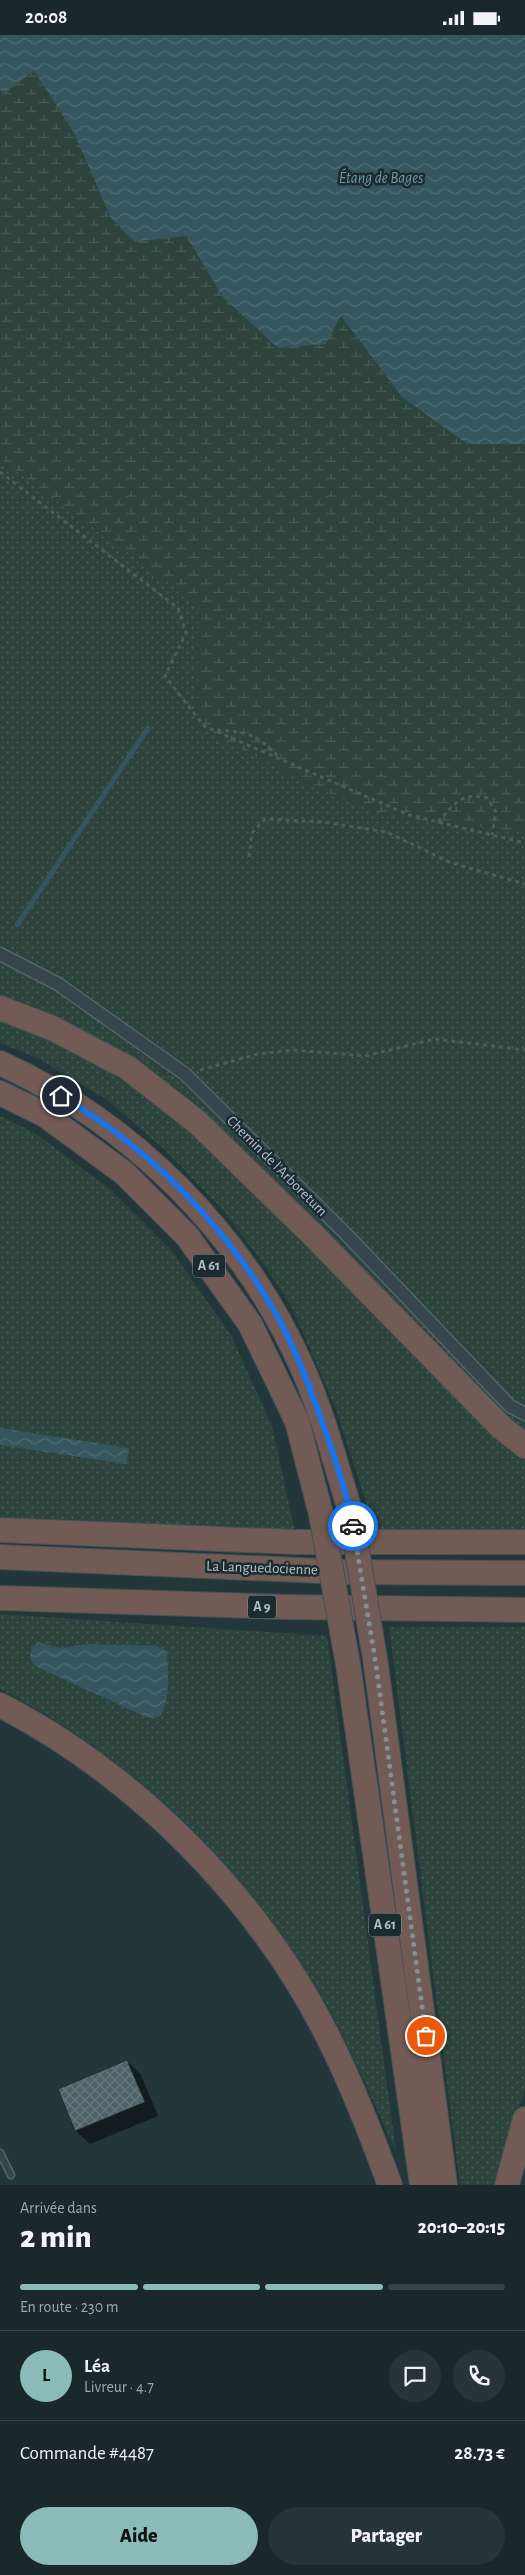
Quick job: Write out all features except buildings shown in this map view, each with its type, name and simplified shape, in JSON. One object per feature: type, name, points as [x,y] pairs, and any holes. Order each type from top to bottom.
[{"type":"highway","points":[[0,1008],[52,1028],[128,1069],[197,1122],[312,1234],[501,1427],[525,1446]]},
{"type":"highway","name":"A 61","points":[[0,1063],[28,1076],[94,1115],[155,1164],[205,1217],[242,1263],[275,1312],[303,1368],[351,1514],[376,1665],[444,2179]]},
{"type":"highway","name":"A 61","points":[[0,1093],[46,1115],[124,1173],[187,1236],[250,1324],[293,1412],[321,1514],[348,1664],[422,2185]]},
{"type":"highway","points":[[0,1531],[295,1542],[525,1542]]},
{"type":"highway","name":"La Languedocienne","points":[[0,1557],[344,1572],[525,1573]]},
{"type":"highway","name":"A 9","points":[[0,1598],[286,1607],[525,1611]]},
{"type":"highway","points":[[0,1705],[24,1717],[73,1750],[143,1802],[181,1836],[231,1892],[275,1950],[326,2034],[361,2106],[390,2185]]},
{"type":"highway","points":[[507,2185],[525,2119]]},
{"type":"street","name":"Chemin de l'Arboretum","points":[[0,954],[58,984],[185,1074],[360,1249],[510,1406],[525,1414]]},
{"type":"lane","points":[[0,2153],[12,2175]]},
{"type":"path","points":[[0,472],[178,608],[186,633],[165,677],[204,727],[409,815],[525,843]]},
{"type":"path","points":[[212,730],[247,732],[259,738],[281,760]]},
{"type":"path","points":[[438,822],[456,801],[475,795],[487,798],[496,812],[492,835]]},
{"type":"path","points":[[249,857],[252,833],[265,819],[323,822],[387,832],[449,862],[525,884]]},
{"type":"path","points":[[185,1074],[258,1054],[294,1050],[366,1056],[435,1039],[525,1050]]},
{"type":"green space","points":[[34,71],[74,133],[186,236],[223,297],[341,316],[402,397],[525,444],[525,832],[391,817],[316,788],[196,726],[198,604],[0,459],[0,90],[5,93]]},
{"type":"green space","points":[[0,459],[198,604],[196,726],[316,788],[391,817],[525,832],[525,1551],[377,1548],[368,1508],[336,1409],[291,1306],[263,1263],[223,1210],[165,1150],[106,1099],[37,1058],[0,1043]]},
{"type":"green space","points":[[0,1116],[35,1133],[110,1189],[171,1250],[231,1335],[272,1426],[297,1541],[0,1523]]},
{"type":"green space","points":[[0,1614],[327,1636],[396,2152],[359,2069],[317,1989],[287,1943],[254,1898],[218,1856],[179,1817],[137,1780],[94,1746],[48,1716],[0,1689]]},
{"type":"green space","points":[[389,1627],[525,1627],[525,2089],[495,2185],[460,2185]]},
{"type":"water","name":"Étang de Bages","points":[[0,35],[525,35],[525,444],[467,444],[402,397],[341,316],[326,344],[278,348],[223,297],[186,236],[135,242],[111,218],[74,133],[34,71],[5,93],[0,90]]},
{"type":"water","points":[[0,1428],[129,1448],[126,1464],[0,1445]]},
{"type":"water","points":[[38,1642],[61,1648],[89,1644],[157,1646],[167,1652],[168,1687],[162,1713],[158,1717],[146,1717],[35,1666],[30,1658],[31,1649]]},
{"type":"waterway","points":[[17,925],[148,728]]},
{"type":"way so far","points":[[353,1526],[376,1665],[426,2036]]},
{"type":"route","points":[[61,1096],[94,1115],[155,1164],[205,1217],[242,1263],[275,1312],[303,1368],[329,1443],[353,1526]]}]
